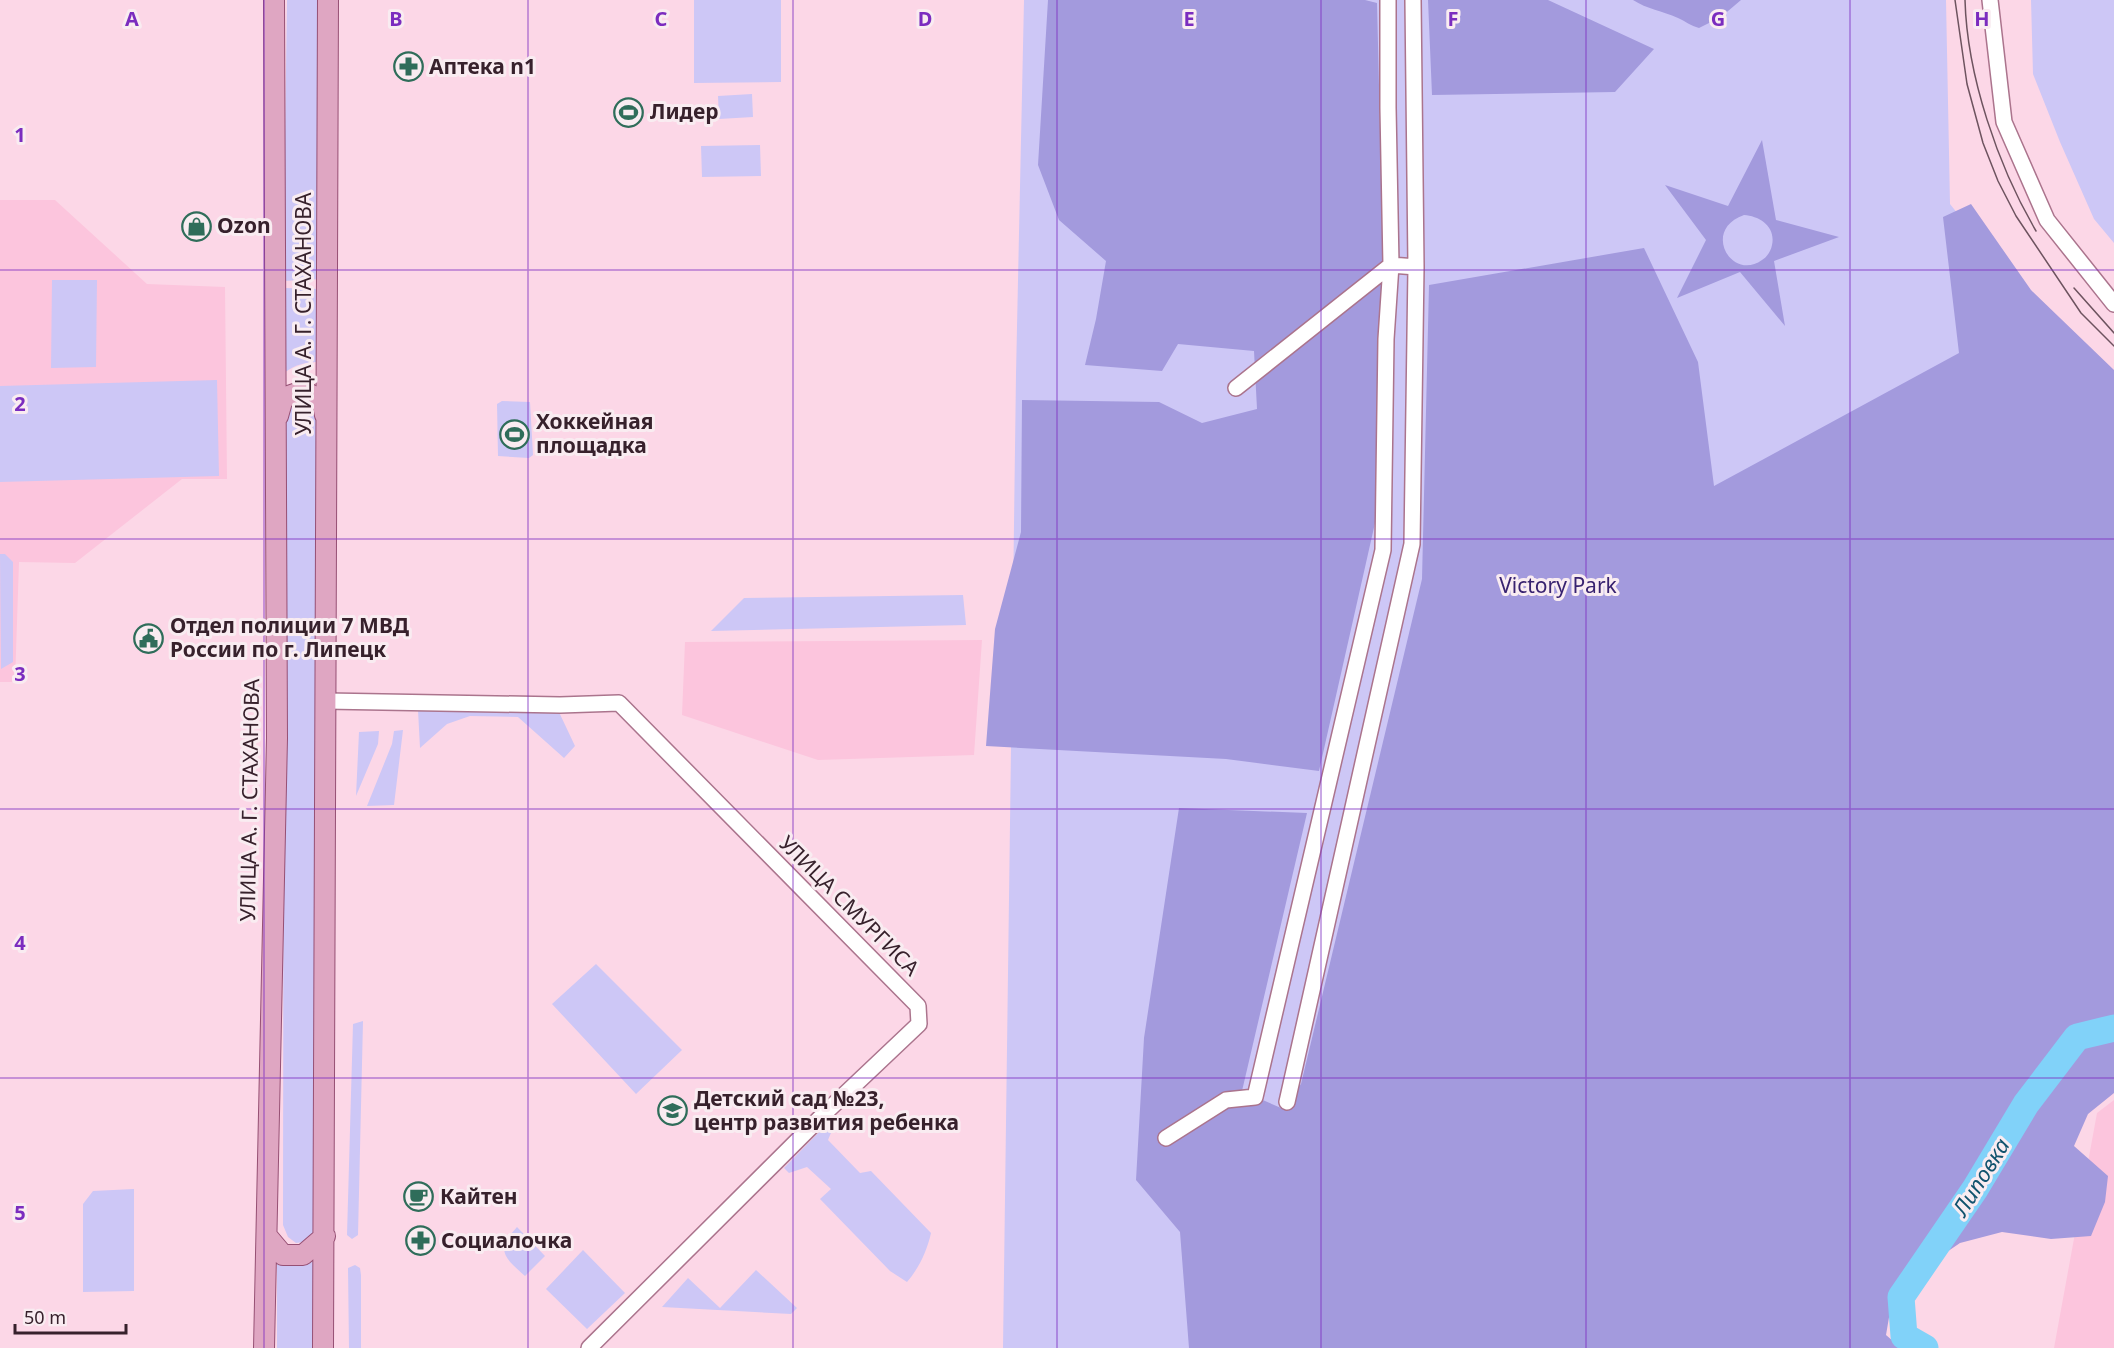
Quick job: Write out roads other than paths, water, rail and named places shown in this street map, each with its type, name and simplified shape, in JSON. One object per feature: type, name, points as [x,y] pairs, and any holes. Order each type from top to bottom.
[{"type":"main road","name":"УЛИЦА А. Г. СТАХАНОВА","points":[[264,1348],[277,738],[274,0]]},
{"type":"main road","name":"УЛИЦА А. Г. СТАХАНОВА","points":[[323,1348],[328,0]]},
{"type":"main road","points":[[275,425],[284,398],[303,391],[322,400],[327,427]]},
{"type":"main road","points":[[267,1236],[283,1255],[303,1255],[325,1236]]},
{"type":"street","points":[[1166,1138],[1226,1100],[1255,1097],[1383,550],[1386,339],[1391,266],[1388,0]]},
{"type":"street","points":[[1287,1102],[1412,544],[1416,267],[1413,0]]},
{"type":"street","points":[[1990,0],[2004,122],[2047,220],[2114,304]]},
{"type":"street","points":[[1236,388],[1391,266],[1416,267]]},
{"type":"street","name":"УЛИЦА СМУРГИСА","points":[[326,701],[560,705],[619,703],[918,1006],[919,1024],[825,1113],[589,1348]]},
{"type":"waterway","name":"Липовка","points":[[1925,1348],[1904,1336],[1901,1297],[1975,1189],[2026,1104],[2077,1037],[2114,1028]]},
{"type":"tram line","points":[[1955,0],[1967,84],[1983,143],[1998,181],[2016,216],[2081,313],[2114,346]]},
{"type":"tram line","points":[[1965,0],[1972,59],[1987,120],[2009,178],[2036,231]]},
{"type":"tram line","points":[[2074,288],[2114,333]]},
{"type":"place","name":"Аптека n1","points":[[408,67]]},
{"type":"place","name":"Лидер","points":[[629,112]]},
{"type":"place","name":"Ozon","points":[[196,226]]},
{"type":"place","name":"Хоккейная площадка","points":[[515,434]]},
{"type":"place","name":"Отдел полиции 7 МВД России по г. Липецк","points":[[149,638]]},
{"type":"place","name":"Детский сад №23, центр развития ребенка","points":[[673,1111]]},
{"type":"place","name":"Кайтен","points":[[419,1197]]},
{"type":"place","name":"Социалочка","points":[[420,1241]]},
{"type":"park label","name":"Victory Park","points":[[1558,586]]}]
